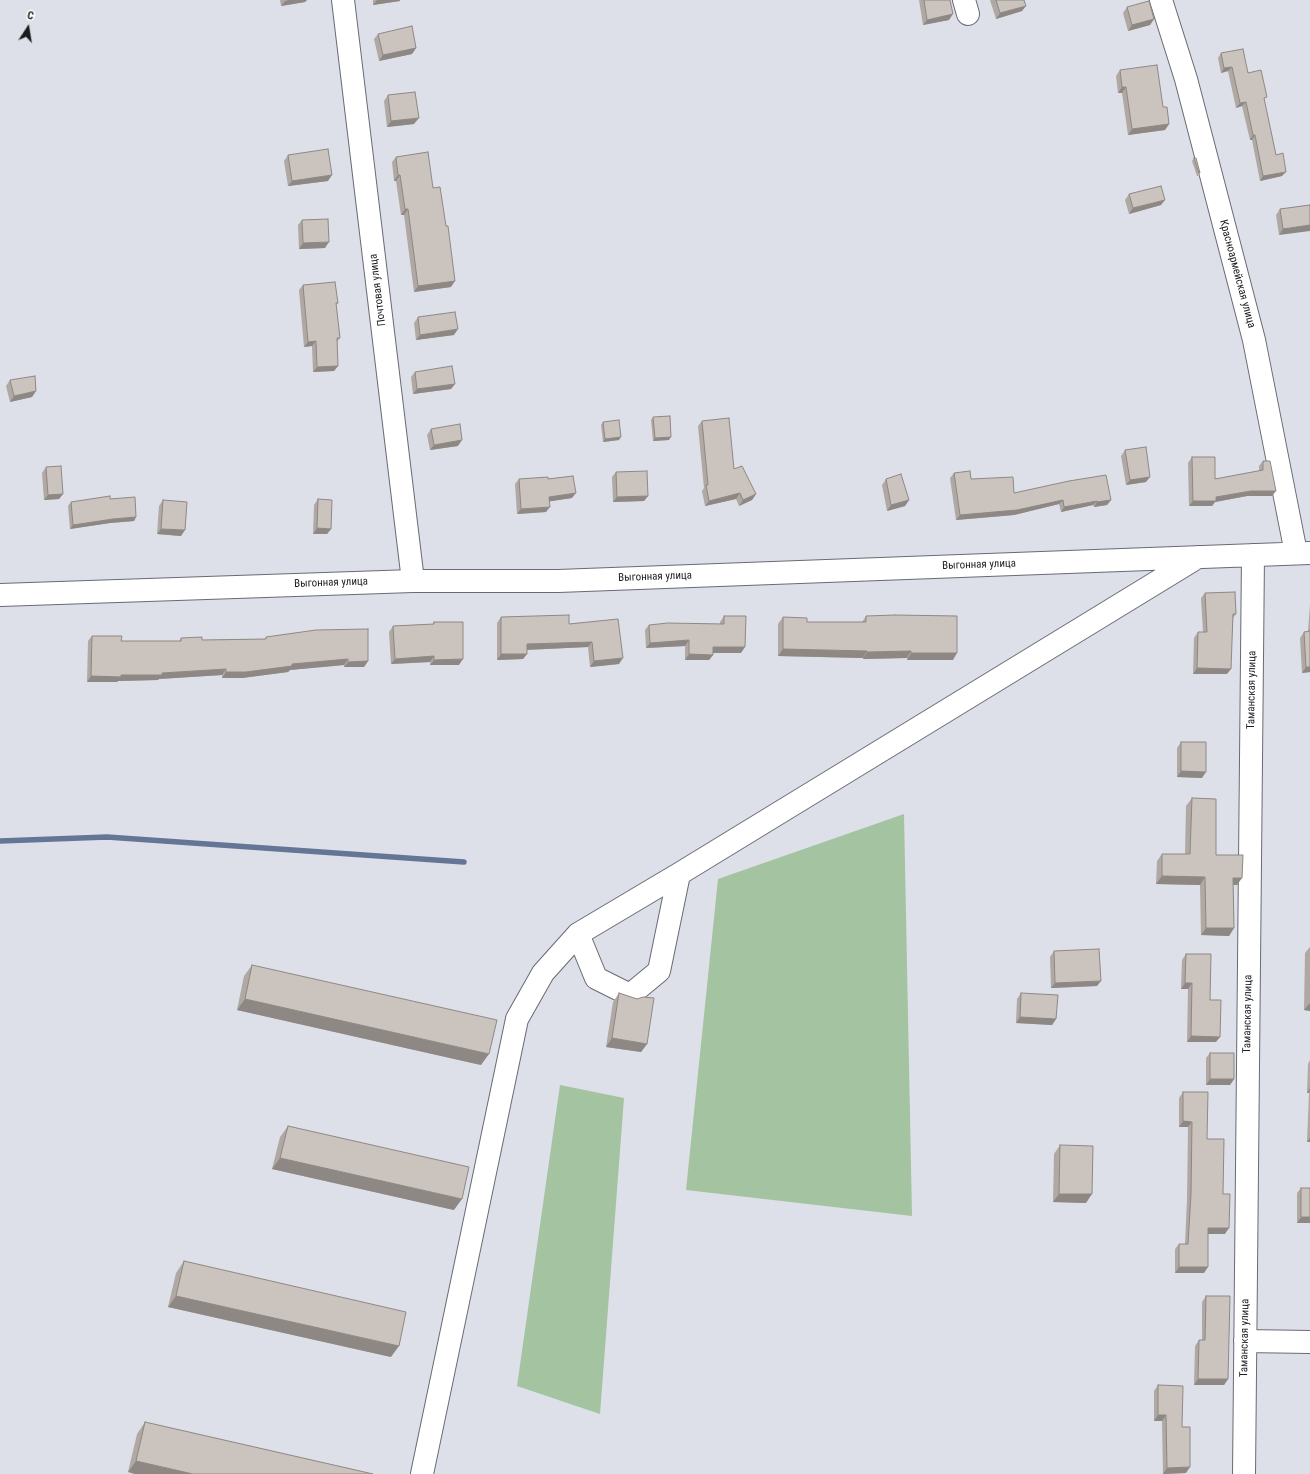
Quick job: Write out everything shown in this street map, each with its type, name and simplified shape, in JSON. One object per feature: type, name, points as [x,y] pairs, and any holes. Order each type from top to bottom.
[{"type":"street","name":"Почтовая улица","points":[[343,0],[412,580]]},
{"type":"street","name":"Красноармейская улица","points":[[1161,0],[1186,79],[1254,340],[1303,553]]},
{"type":"street","name":"Выгонная улица","points":[[0,595],[412,580],[558,581],[1303,553]]},
{"type":"street","name":"Таманская улица","points":[[1244,1474],[1253,555]]},
{"type":"street","points":[[422,1474],[517,1019],[543,973],[578,934],[1199,557]]},
{"type":"street","points":[[578,934],[596,978],[630,995],[659,971],[679,874]]},
{"type":"street","points":[[1245,1341],[1310,1342]]},
{"type":"green space","points":[[904,814],[912,1216],[686,1190],[718,879]]},
{"type":"green space","points":[[560,1085],[624,1098],[600,1414],[517,1386]]},
{"type":"building","points":[[924,0],[950,0],[953,14],[927,20]]},
{"type":"building","points":[[996,0],[1024,0],[1026,6],[1000,13]]},
{"type":"building","points":[[1149,1],[1154,19],[1132,25],[1127,7]]},
{"type":"building","points":[[412,26],[416,48],[383,55],[378,34]]},
{"type":"building","points":[[1243,49],[1248,73],[1261,70],[1267,97],[1264,98],[1276,155],[1283,153],[1286,172],[1263,176],[1255,135],[1253,135],[1246,102],[1240,103],[1232,67],[1224,68],[1221,53]]},
{"type":"building","points":[[1157,65],[1163,107],[1167,107],[1169,124],[1132,129],[1126,87],[1122,87],[1120,70]]},
{"type":"building","points":[[415,92],[419,118],[391,121],[388,95]]},
{"type":"building","points":[[328,149],[332,175],[292,181],[288,155]]},
{"type":"building","points":[[428,152],[433,188],[440,187],[446,226],[448,226],[455,281],[418,286],[408,209],[405,209],[396,157]]},
{"type":"building","points":[[1194,158],[1196,158],[1200,173],[1199,173]]},
{"type":"building","points":[[1161,186],[1165,200],[1133,208],[1129,194]]},
{"type":"building","points":[[1310,205],[1310,225],[1283,229],[1280,209]]},
{"type":"building","points":[[328,219],[329,242],[303,243],[302,220]]},
{"type":"building","points":[[335,282],[340,338],[337,338],[338,366],[317,367],[316,341],[308,342],[303,285]]},
{"type":"building","points":[[455,312],[458,329],[420,335],[418,317]]},
{"type":"building","points":[[452,366],[455,384],[417,389],[415,372]]},
{"type":"building","points":[[35,376],[36,391],[14,396],[10,380]]},
{"type":"building","points":[[670,416],[671,437],[655,438],[653,417]]},
{"type":"building","points":[[729,418],[734,469],[742,466],[756,494],[743,500],[740,493],[709,501],[706,485],[708,485],[702,421]]},
{"type":"building","points":[[619,420],[621,437],[605,439],[603,422]]},
{"type":"building","points":[[460,424],[462,440],[434,445],[431,429]]},
{"type":"building","points":[[1146,447],[1150,477],[1130,480],[1125,450]]},
{"type":"building","points":[[1192,457],[1215,457],[1215,479],[1263,470],[1263,461],[1270,461],[1276,491],[1251,491],[1216,497],[1216,501],[1193,501]]},
{"type":"building","points":[[61,466],[63,494],[48,495],[46,467]]},
{"type":"building","points":[[647,471],[648,496],[617,497],[616,472]]},
{"type":"building","points":[[970,471],[971,479],[1013,477],[1014,493],[1069,481],[1106,475],[1111,500],[1064,507],[1063,500],[1017,510],[960,515],[954,473]]},
{"type":"building","points":[[901,474],[909,500],[891,505],[886,479]]},
{"type":"building","points":[[573,476],[576,493],[549,497],[550,507],[521,509],[519,479],[548,477],[548,479]]},
{"type":"building","points":[[110,496],[110,499],[135,497],[136,517],[73,525],[71,502]]},
{"type":"building","points":[[318,499],[332,500],[331,529],[317,528]]},
{"type":"building","points":[[163,500],[187,502],[185,530],[161,529]]},
{"type":"building","points":[[1235,592],[1236,614],[1233,614],[1231,669],[1197,668],[1198,632],[1207,632],[1205,593]]},
{"type":"building","points":[[569,615],[569,624],[618,619],[623,658],[594,661],[592,642],[527,644],[527,654],[501,654],[501,617]]},
{"type":"building","points":[[724,616],[746,616],[745,647],[713,647],[713,655],[689,654],[689,640],[650,643],[649,625],[668,623],[724,624]]},
{"type":"building","points":[[866,616],[957,616],[957,653],[783,649],[783,617],[807,618],[807,622],[866,622]]},
{"type":"building","points":[[434,622],[463,622],[463,659],[434,660],[434,656],[395,659],[393,626],[434,624]]},
{"type":"building","points":[[368,629],[368,661],[348,662],[348,659],[292,664],[292,666],[246,672],[226,672],[226,669],[162,673],[162,675],[121,675],[121,677],[91,676],[92,636],[122,636],[121,641],[181,641],[181,638],[202,637],[202,640],[266,639],[266,637],[316,630]]},
{"type":"building","points":[[1310,631],[1310,667],[1306,667],[1304,632]]},
{"type":"building","points":[[1181,742],[1206,742],[1206,772],[1181,771]]},
{"type":"building","points":[[1192,798],[1216,799],[1216,855],[1243,855],[1242,878],[1233,878],[1234,928],[1206,928],[1205,877],[1162,876],[1162,854],[1190,854]]},
{"type":"building","points":[[1099,949],[1101,981],[1055,983],[1054,951]]},
{"type":"building","points":[[1186,954],[1211,954],[1210,1000],[1221,1000],[1220,1037],[1191,1036],[1192,983],[1185,983]]},
{"type":"building","points":[[252,965],[497,1020],[489,1054],[245,999]]},
{"type":"building","points":[[619,993],[637,999],[643,997],[654,998],[647,1044],[612,1038]]},
{"type":"building","points":[[1021,993],[1058,995],[1056,1019],[1020,1017]]},
{"type":"building","points":[[1210,1053],[1234,1053],[1234,1079],[1210,1079]]},
{"type":"building","points":[[1183,1092],[1208,1092],[1207,1139],[1224,1139],[1223,1194],[1230,1194],[1229,1228],[1208,1228],[1208,1267],[1179,1267],[1179,1244],[1188,1244],[1191,1194],[1192,1122],[1183,1121]]},
{"type":"building","points":[[288,1126],[469,1167],[462,1199],[280,1158]]},
{"type":"building","points":[[1060,1145],[1093,1146],[1092,1194],[1059,1194]]},
{"type":"building","points":[[1301,1188],[1310,1188],[1310,1217],[1301,1217]]},
{"type":"building","points":[[184,1261],[406,1312],[399,1346],[176,1296]]},
{"type":"building","points":[[1206,1296],[1230,1296],[1228,1379],[1198,1379],[1199,1340],[1205,1340]]},
{"type":"building","points":[[1158,1385],[1183,1386],[1182,1427],[1190,1427],[1190,1467],[1167,1468],[1166,1415],[1158,1415]]},
{"type":"building","points":[[145,1422],[373,1474],[193,1474],[136,1461]]},
{"type":"waterway","points":[[0,841],[107,837],[464,862]]}]
